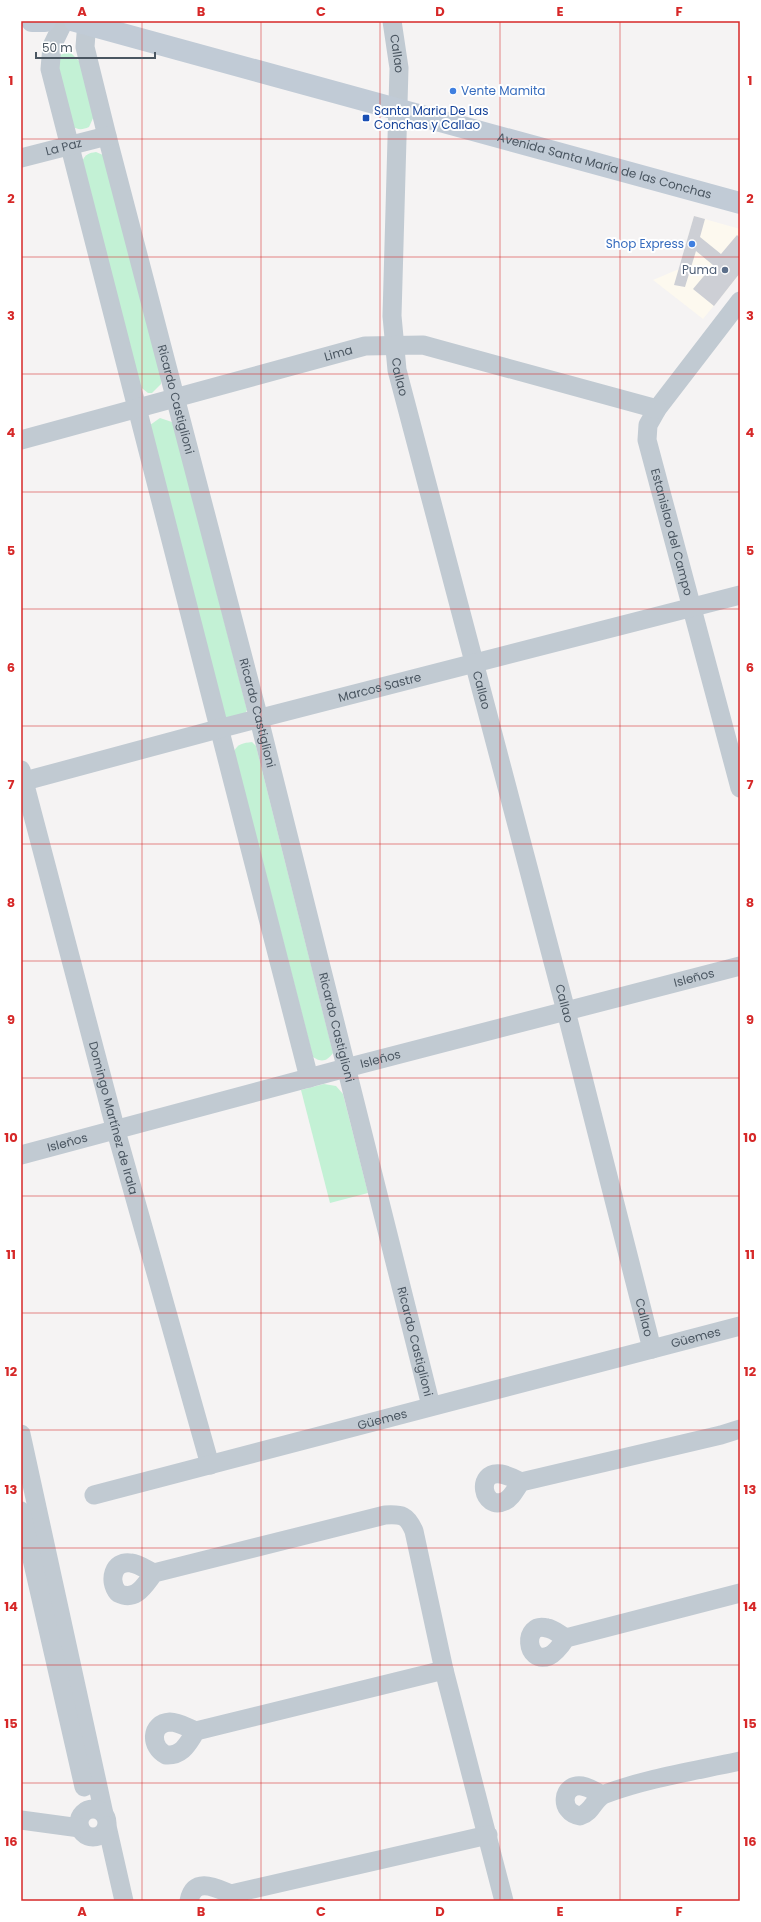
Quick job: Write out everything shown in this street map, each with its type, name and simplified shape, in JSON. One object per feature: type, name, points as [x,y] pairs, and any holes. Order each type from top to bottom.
[{"type":"main road","points":[[32,21],[45,21]]},
{"type":"main road","name":"Avenida Santa María de las Conchas","points":[[83,22],[740,203]]},
{"type":"street","points":[[64,21],[52,46],[50,69],[138,409],[218,729],[309,1078]]},
{"type":"street","name":"Callao","points":[[392,21],[399,68],[392,316],[397,370],[473,663],[566,1011],[652,1350]]},
{"type":"street","name":"Ricardo Castiglioni","points":[[83,22],[85,47],[107,136],[259,719],[431,1406]]},
{"type":"street","name":"La Paz","points":[[21,158],[107,136]]},
{"type":"street","name":"Estanislao del Campo","points":[[740,301],[657,409],[648,425],[647,440],[740,788]]},
{"type":"street","name":"Lima","points":[[21,440],[365,346],[423,345],[657,409]]},
{"type":"street","name":"Marcos Sastre","points":[[22,778],[259,719],[740,595]]},
{"type":"street","name":"Domingo Martínez de Irala","points":[[22,778],[116,1131],[210,1465]]},
{"type":"street","name":"Isleños","points":[[21,1155],[116,1131],[346,1068],[740,966]]},
{"type":"street","name":"Güemes","points":[[94,1495],[740,1326]]},
{"type":"street","points":[[521,1482],[721,1435],[740,1429]]},
{"type":"street","points":[[21,1434],[111,1901]]},
{"type":"street","points":[[721,1435],[740,1438]]},
{"type":"street","points":[[21,1511],[95,1823],[124,1901]]},
{"type":"street","points":[[154,1573],[385,1515],[399,1514],[409,1520],[414,1531],[444,1670],[504,1901]]},
{"type":"street","points":[[566,1638],[740,1593]]},
{"type":"street","points":[[196,1731],[444,1670]]},
{"type":"street","points":[[602,1795],[634,1785],[740,1761]]},
{"type":"street","points":[[21,1820],[95,1823]]},
{"type":"street","points":[[189,1901],[193,1892],[202,1886],[212,1887],[229,1898],[488,1835]]},
{"type":"shaded area","points":[[694,216],[740,229],[740,274],[703,319],[653,280],[679,269]]},
{"type":"green space","points":[[65,53],[71,53],[80,62],[94,116],[89,127],[84,129],[78,129],[71,126],[55,61],[58,56]]},
{"type":"green space","points":[[96,152],[103,155],[161,376],[161,384],[152,393],[148,393],[138,385],[82,162],[84,157],[88,154]]},
{"type":"green space","points":[[160,418],[172,422],[174,426],[247,710],[245,714],[226,719],[150,425]]},
{"type":"green space","points":[[252,742],[256,746],[333,1053],[329,1058],[324,1060],[319,1060],[313,1057],[234,751],[241,744]]},
{"type":"green space","points":[[324,1084],[336,1086],[343,1094],[368,1193],[330,1203],[301,1090]]},
{"type":"building","points":[[694,216],[705,219],[700,237],[721,254],[737,235],[740,238],[740,273],[714,306],[693,289],[713,265],[696,251],[685,287],[674,285]]},
{"type":"place","name":"Vente Mamita","points":[[453,91]]},
{"type":"place","name":"Santa Maria De Las Conchas y Callao","points":[[366,118]]},
{"type":"place","name":"Shop Express","points":[[692,244]]},
{"type":"place","name":"Puma","points":[[725,270]]}]
